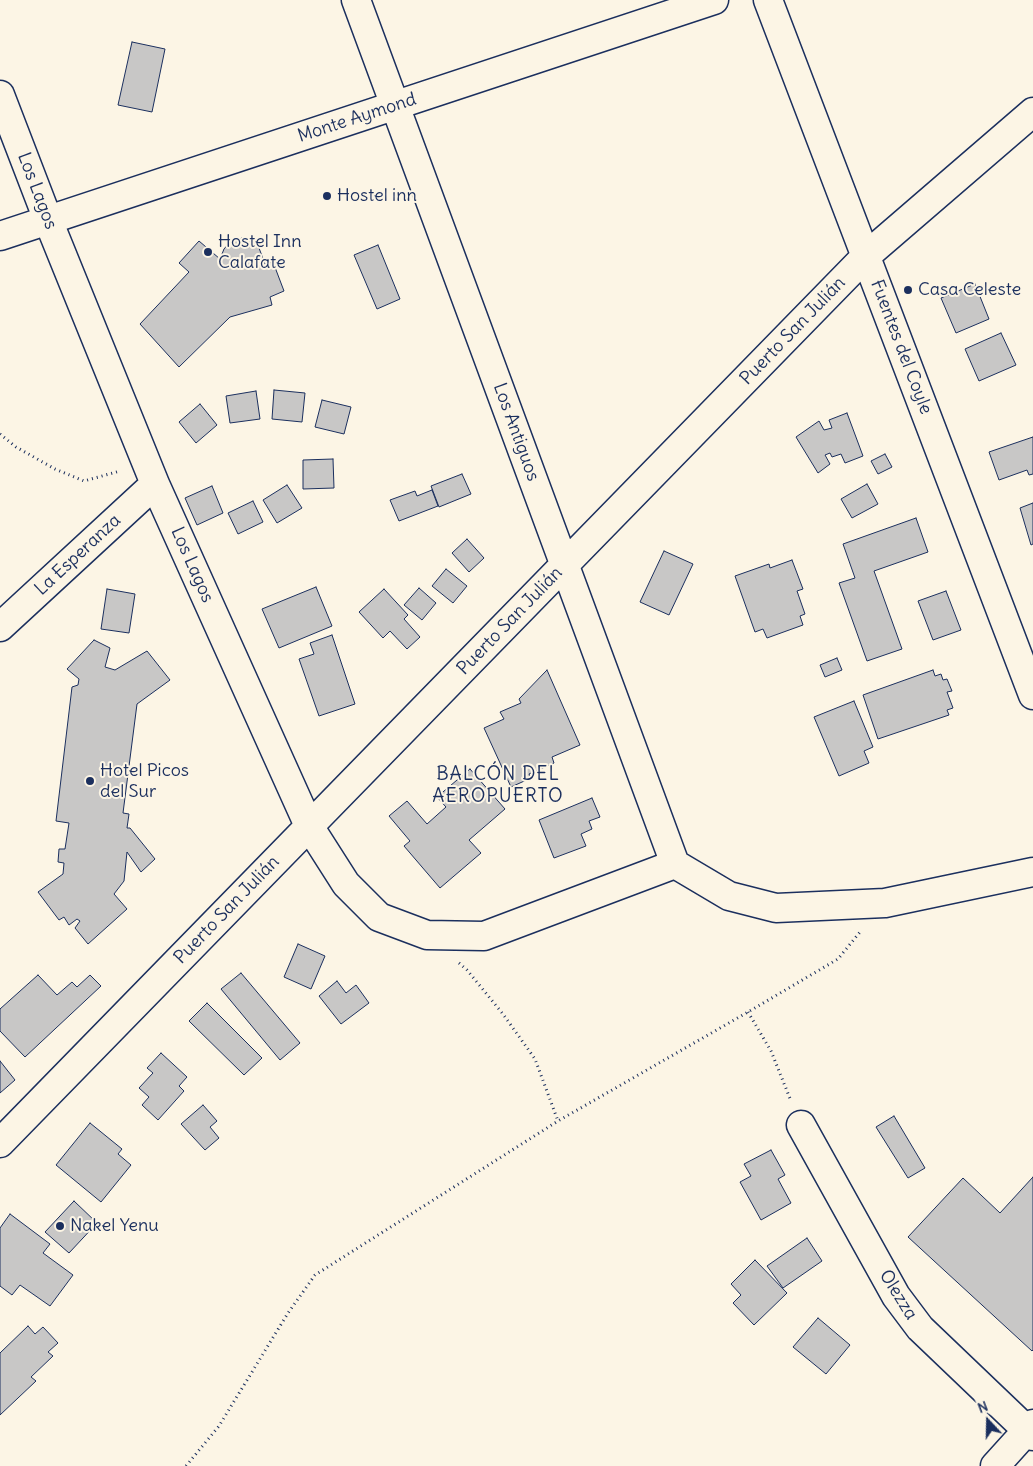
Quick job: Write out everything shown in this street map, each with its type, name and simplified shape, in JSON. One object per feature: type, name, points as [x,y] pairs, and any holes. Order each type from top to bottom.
[{"type":"street","name":"Los Antiguos","points":[[356,0],[676,864]]},
{"type":"street","name":"Monte Aymond","points":[[0,236],[714,0]]},
{"type":"street","name":"Fuentes del Coyle","points":[[768,0],[1033,695]]},
{"type":"street","name":"Los Lagos","points":[[0,94],[48,220],[151,474],[310,826],[346,884],[379,917],[427,935],[484,936],[676,864]]},
{"type":"street","name":"Puerto San Julián","points":[[0,1143],[866,256],[1033,112]]},
{"type":"street","name":"La Esperanza","points":[[0,627],[151,474]]},
{"type":"street","points":[[676,864],[729,896],[776,908],[884,903],[1033,872]]},
{"type":"street","name":"Olezza","points":[[801,1125],[896,1296],[920,1328],[1031,1430]]},
{"type":"street","points":[[995,1466],[1031,1430]]},
{"type":"path","points":[[0,434],[16,447],[55,469],[84,481],[151,474]]},
{"type":"path","points":[[186,1466],[219,1426],[288,1313],[315,1275],[558,1121],[838,959],[884,903]]},
{"type":"path","points":[[427,935],[467,970],[535,1059],[558,1121]]},
{"type":"path","points":[[748,1012],[771,1051],[801,1125]]},
{"type":"building","points":[[132,42],[165,49],[152,112],[118,105]]},
{"type":"building","points":[[242,238],[251,239],[259,248],[265,264],[273,262],[284,291],[270,297],[272,305],[230,317],[179,367],[140,324],[189,272],[179,263],[199,241],[220,259],[224,249],[230,242]]},
{"type":"building","points":[[378,245],[400,299],[377,309],[354,255]]},
{"type":"building","points":[[975,284],[989,319],[956,333],[941,298]]},
{"type":"building","points":[[1001,333],[1016,365],[979,381],[965,349]]},
{"type":"building","points":[[274,390],[305,393],[302,422],[272,419]]},
{"type":"building","points":[[256,391],[260,419],[230,423],[226,396]]},
{"type":"building","points":[[322,400],[351,407],[344,434],[315,427]]},
{"type":"building","points":[[200,404],[217,425],[196,443],[179,422]]},
{"type":"building","points":[[847,413],[863,456],[845,463],[841,454],[832,457],[830,453],[825,455],[830,464],[818,473],[796,437],[819,421],[824,430],[832,428],[829,420]]},
{"type":"building","points":[[1033,437],[1033,474],[1029,475],[1027,470],[999,480],[989,452]]},
{"type":"building","points":[[885,454],[892,467],[878,474],[871,461]]},
{"type":"building","points":[[333,459],[334,488],[303,489],[303,460]]},
{"type":"building","points":[[462,474],[471,494],[439,507],[431,486]]},
{"type":"building","points":[[867,484],[878,504],[852,518],[841,499]]},
{"type":"building","points":[[287,485],[302,508],[277,523],[263,500]]},
{"type":"building","points":[[212,486],[223,513],[197,525],[185,498]]},
{"type":"building","points":[[432,490],[438,506],[399,521],[390,500],[415,491],[417,496]]},
{"type":"building","points":[[253,501],[263,522],[238,534],[228,513]]},
{"type":"building","points":[[1033,503],[1033,544],[1031,545],[1020,508]]},
{"type":"building","points":[[916,518],[928,552],[874,571],[902,649],[867,661],[839,583],[855,578],[843,544]]},
{"type":"building","points":[[467,539],[484,558],[469,572],[452,553]]},
{"type":"building","points":[[664,551],[693,564],[669,615],[640,602]]},
{"type":"building","points":[[792,560],[803,589],[797,591],[805,614],[800,616],[803,625],[767,638],[763,629],[755,632],[735,576],[769,564],[770,568]]},
{"type":"building","points":[[446,569],[467,586],[453,603],[432,586]]},
{"type":"building","points":[[316,587],[332,626],[279,648],[262,609]]},
{"type":"building","points":[[419,588],[436,603],[422,620],[404,605]]},
{"type":"building","points":[[107,589],[135,594],[129,633],[101,629]]},
{"type":"building","points":[[384,589],[408,615],[404,619],[420,637],[407,649],[390,631],[383,638],[359,612]]},
{"type":"building","points":[[946,591],[961,630],[933,640],[918,601]]},
{"type":"building","points":[[332,635],[355,704],[319,716],[299,659],[314,654],[310,643]]},
{"type":"building","points":[[94,640],[110,648],[105,667],[115,670],[147,651],[170,680],[137,704],[123,813],[129,814],[127,828],[130,828],[155,859],[141,872],[127,852],[124,881],[114,894],[127,909],[88,944],[75,928],[80,921],[77,919],[69,925],[64,917],[59,920],[38,892],[63,874],[64,863],[58,862],[59,849],[65,849],[69,823],[56,821],[72,687],[78,685],[79,679],[67,669]]},
{"type":"building","points":[[837,658],[842,670],[825,677],[820,665]]},
{"type":"building","points":[[547,670],[580,745],[552,757],[554,763],[529,774],[531,778],[511,787],[484,728],[504,719],[500,712],[521,703],[519,699]]},
{"type":"building","points":[[933,670],[935,676],[941,674],[943,680],[947,679],[952,691],[947,692],[953,708],[947,710],[949,715],[878,739],[863,695]]},
{"type":"building","points":[[854,701],[873,747],[864,751],[869,763],[839,776],[814,717]]},
{"type":"building","points":[[470,769],[505,809],[469,840],[481,853],[440,888],[404,846],[410,841],[389,816],[407,801],[427,824],[446,807],[437,797]]},
{"type":"building","points":[[592,798],[600,817],[589,821],[592,829],[581,834],[586,846],[554,858],[539,820]]},
{"type":"building","points":[[298,944],[325,956],[311,989],[284,977]]},
{"type":"building","points":[[241,973],[300,1043],[280,1060],[221,989]]},
{"type":"building","points":[[38,975],[57,995],[72,982],[77,987],[90,975],[101,986],[25,1057],[0,1031],[0,1009]]},
{"type":"building","points":[[337,981],[346,993],[356,985],[369,1003],[341,1024],[319,996]]},
{"type":"building","points":[[207,1003],[262,1058],[244,1075],[189,1021]]},
{"type":"building","points":[[161,1053],[187,1077],[179,1086],[184,1091],[158,1120],[142,1105],[149,1097],[139,1088],[153,1073],[147,1068]]},
{"type":"building","points":[[0,1061],[15,1080],[0,1093]]},
{"type":"building","points":[[203,1105],[217,1121],[210,1127],[219,1138],[205,1150],[181,1124]]},
{"type":"building","points":[[894,1116],[925,1168],[908,1178],[876,1127]]},
{"type":"building","points":[[90,1123],[122,1149],[118,1154],[131,1165],[101,1202],[56,1165]]},
{"type":"building","points":[[771,1150],[785,1175],[778,1179],[791,1203],[761,1220],[740,1182],[751,1176],[744,1164]]},
{"type":"building","points":[[1033,1177],[1032,1351],[908,1237],[963,1178],[1000,1213]]},
{"type":"building","points":[[74,1201],[97,1223],[69,1253],[45,1232]]},
{"type":"building","points":[[10,1214],[50,1244],[43,1253],[73,1275],[50,1306],[20,1285],[12,1295],[0,1286],[0,1228]]},
{"type":"building","points":[[807,1238],[822,1261],[783,1288],[767,1266]]},
{"type":"building","points":[[755,1260],[787,1293],[754,1325],[733,1303],[741,1295],[731,1284]]},
{"type":"building","points":[[818,1318],[850,1345],[826,1374],[793,1347]]},
{"type":"building","points":[[28,1326],[35,1334],[43,1327],[58,1343],[48,1352],[53,1356],[31,1377],[36,1381],[0,1415],[0,1353]]},
{"type":"place","name":"Hostel inn","points":[[327,196]]},
{"type":"place","name":"Hostel Inn Calafate","points":[[208,252]]},
{"type":"place","name":"Casa Celeste","points":[[908,290]]},
{"type":"place","name":"Hotel Picos del Sur","points":[[90,781]]},
{"type":"place","name":"Nakel Yenu","points":[[60,1226]]},
{"type":"district","name":"BALCÓN DEL AEROPUERTO","points":[[498,786]]}]
